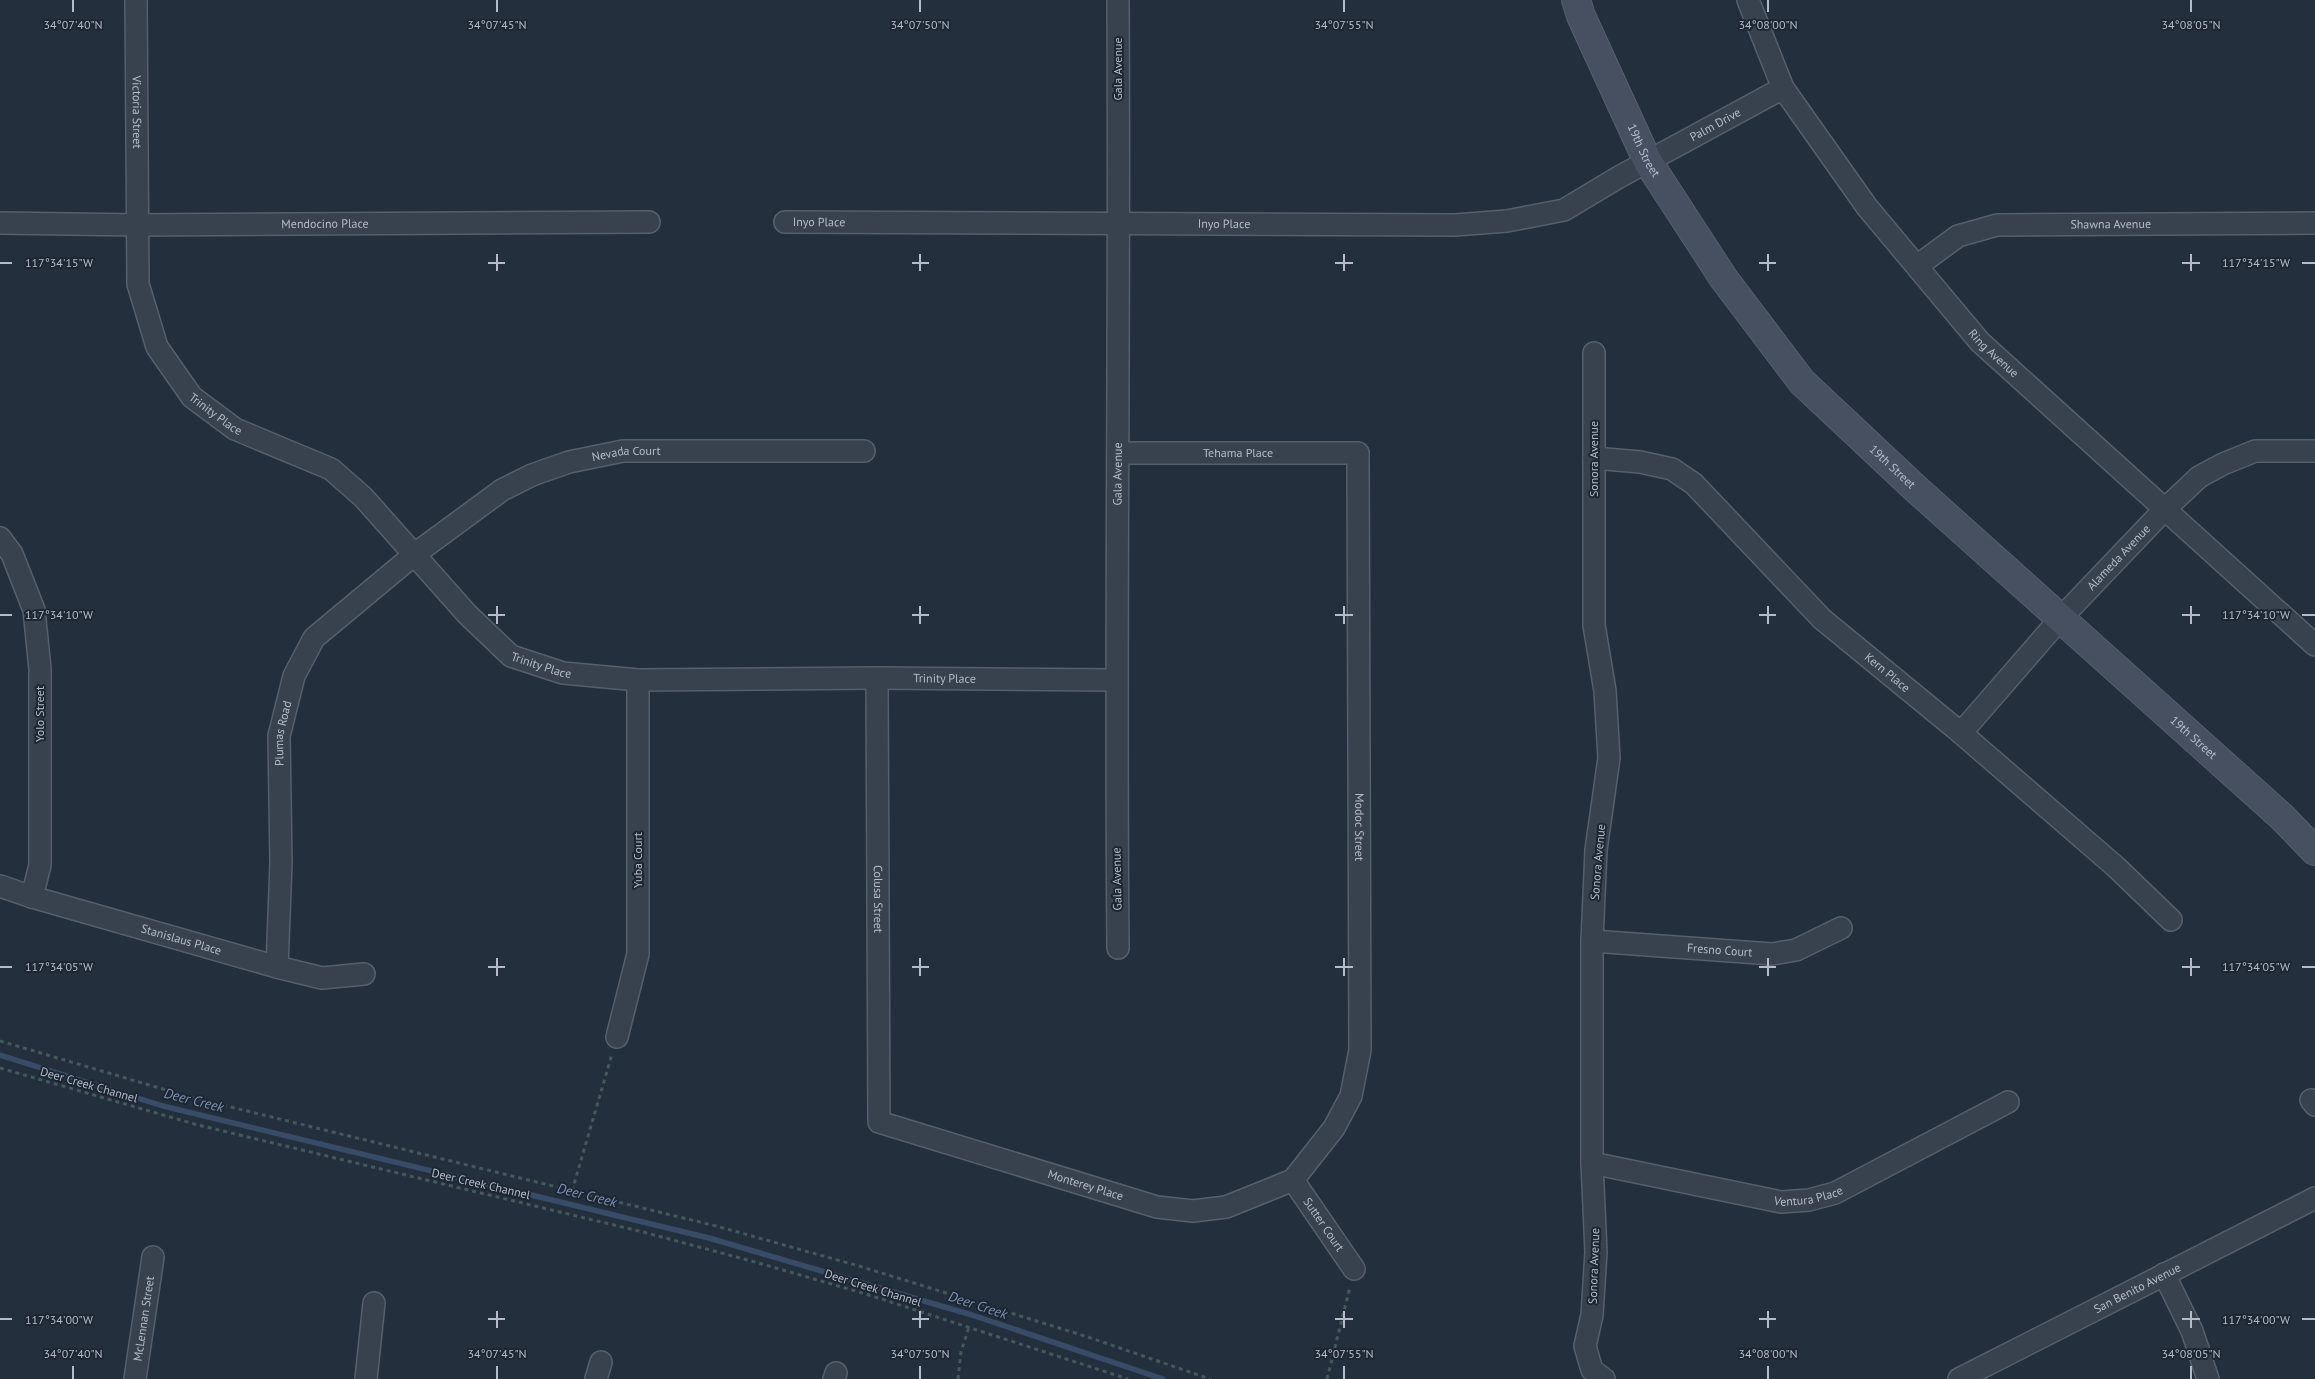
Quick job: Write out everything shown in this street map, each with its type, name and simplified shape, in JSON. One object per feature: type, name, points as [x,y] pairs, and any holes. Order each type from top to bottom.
[{"type":"street","name":"Victoria Street","points":[[136,0],[138,225]]},
{"type":"street","name":"Gala Avenue","points":[[1118,0],[1118,453],[1115,680],[1118,948]]},
{"type":"street","name":"19th Street","points":[[1576,0],[1581,16],[1648,162],[1724,279],[1802,382],[1915,488],[2282,817],[2315,851]]},
{"type":"street","name":"Ring Avenue","points":[[1748,0],[1783,88],[1867,207],[1980,342],[2315,645]]},
{"type":"street","name":"Palm Drive","points":[[1648,162],[1783,88]]},
{"type":"street","name":"Inyo Place","points":[[785,222],[1456,225],[1507,220],[1564,210],[1648,162]]},
{"type":"street","name":"Mendocino Place","points":[[0,223],[138,225],[649,222]]},
{"type":"street","name":"Shawna Avenue","points":[[1917,266],[1958,236],[1997,225],[2315,223]]},
{"type":"street","name":"Trinity Place","points":[[138,225],[138,284],[157,347],[192,397],[236,430],[331,468],[363,497],[467,614],[511,656],[563,673],[638,680],[877,678],[1115,680]]},
{"type":"street","name":"Sonora Avenue","points":[[1594,353],[1594,625],[1605,691],[1609,758],[1596,850],[1592,941],[1592,1163],[1596,1252],[1592,1315],[1585,1346],[1598,1374]]},
{"type":"street","name":"Nevada Court","points":[[415,554],[502,490],[532,475],[595,456],[623,451],[864,451]]},
{"type":"street","name":"Alameda Avenue","points":[[1960,733],[2060,619],[2164,510],[2199,477],[2222,464],[2255,451],[2315,451]]},
{"type":"street","name":"Tehama Place","points":[[1118,453],[1358,453]]},
{"type":"street","name":"Modoc Street","points":[[1293,1180],[1334,1128],[1352,1096],[1360,1050],[1358,453]]},
{"type":"street","name":"Kern Place","points":[[1594,458],[1640,462],[1672,468],[1694,484],[1822,619],[1960,733],[2116,867],[2171,920]]},
{"type":"street","name":"Yolo Street","points":[[0,538],[12,554],[34,610],[40,669],[40,865],[32,898]]},
{"type":"street","name":"Plumas Road","points":[[277,967],[281,863],[279,736],[294,676],[314,638],[415,554]]},
{"type":"street","name":"Colusa Street","points":[[877,678],[879,1122]]},
{"type":"street","name":"Yuba Court","points":[[617,1037],[638,954],[638,680]]},
{"type":"street","name":"Stanislaus Place","points":[[0,886],[32,898],[322,978],[364,974]]},
{"type":"street","name":"Fresno Court","points":[[1592,941],[1772,954],[1796,950],[1841,928]]},
{"type":"street","name":"Ventura Place","points":[[1592,1163],[1781,1202],[1809,1200],[1835,1193],[2008,1102]]},
{"type":"street","name":"Monterey Place","points":[[879,1122],[1156,1207],[1193,1211],[1226,1207],[1293,1180]]},
{"type":"street","name":"Sutter Court","points":[[1293,1180],[1354,1268]]},
{"type":"street","name":"San Benito Avenue","points":[[1969,1377],[2164,1274],[2315,1198]]},
{"type":"street","name":"McLennan Street","points":[[135,1379],[152,1257]]},
{"type":"street","points":[[2164,1274],[2192,1331],[2208,1379]]},
{"type":"street","points":[[366,1379],[374,1303]]},
{"type":"path","points":[[572,1191],[617,1037]]},
{"type":"path","points":[[0,1040],[190,1097],[716,1226],[860,1266],[1088,1338],[1210,1379]]},
{"type":"path","name":"Deer Creek Channel","points":[[0,1068],[198,1125],[625,1228],[755,1262],[969,1327],[1128,1379]]},
{"type":"path","points":[[1327,1379],[1354,1268]]},
{"type":"path","points":[[958,1379],[961,1352],[969,1327]]},
{"type":"waterway","name":"Deer Creek","points":[[0,1055],[163,1106],[709,1238],[972,1315],[1163,1379]]}]
